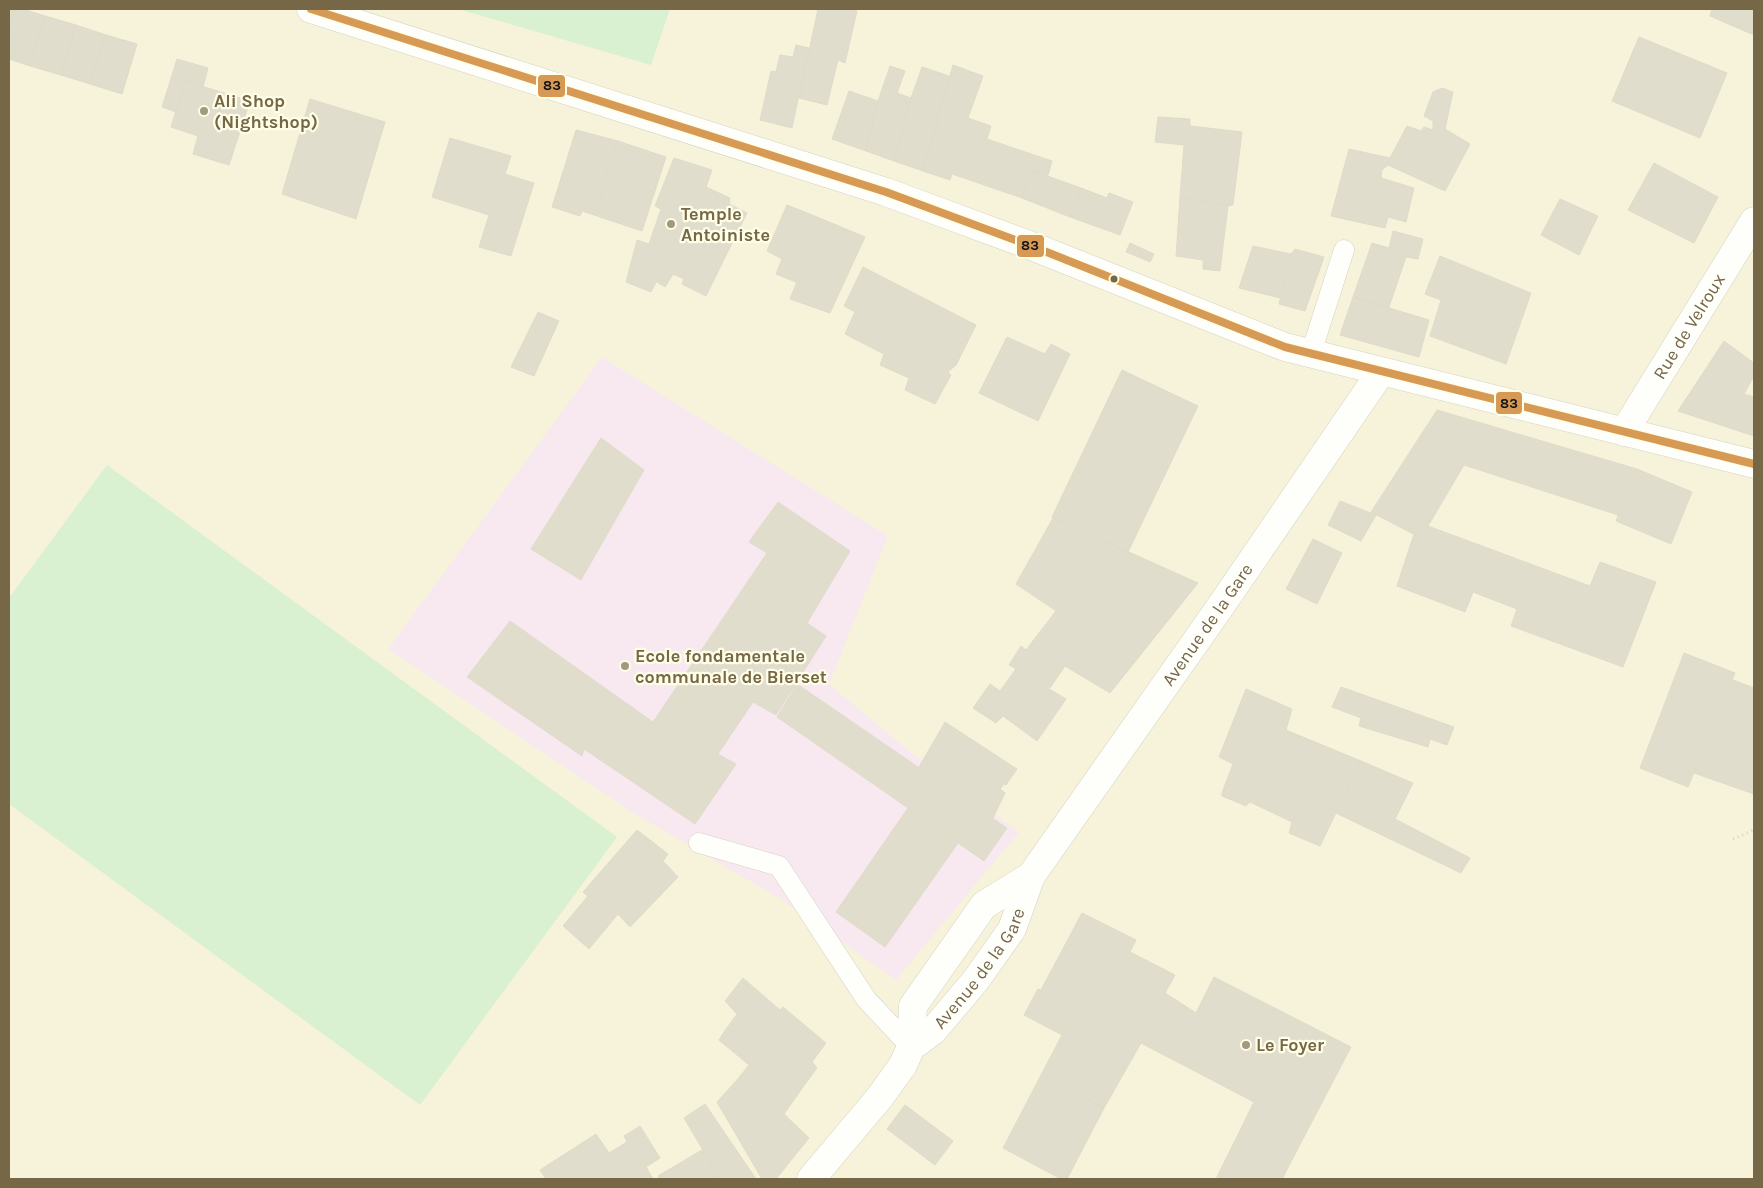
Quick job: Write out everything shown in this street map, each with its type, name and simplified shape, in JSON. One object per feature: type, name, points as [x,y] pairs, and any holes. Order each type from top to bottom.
[{"type":"main road","points":[[311,9],[886,192],[1029,244],[1286,347],[1754,464]]},
{"type":"main road","name":"Rue de Velroux","points":[[1624,432],[1754,222]]},
{"type":"main road","name":"Avenue de la Gare","points":[[911,1047],[933,1031],[976,980],[1012,929],[1031,876],[1229,594],[1381,372]]},
{"type":"main road","name":"Avenue de la Gare","points":[[811,1179],[880,1098],[903,1065],[911,1047],[913,1006],[984,905],[1031,876]]},
{"type":"lane","points":[[1311,354],[1344,250]]},
{"type":"lane","points":[[699,843],[779,866],[866,999],[911,1047]]},
{"type":"path","points":[[1732,838],[1754,830]]},
{"type":"shaded area","points":[[9,9],[1754,9],[1754,1179],[9,1179]]},
{"type":"shaded area","name":"Ecole fondamentale communale de Bierset","points":[[602,357],[888,536],[829,684],[909,751],[1019,832],[896,980],[779,898],[632,812],[388,649]]},
{"type":"green space","points":[[458,9],[670,9],[651,65]]},
{"type":"green space","points":[[107,465],[617,837],[420,1105],[9,804],[9,598]]},
{"type":"building","points":[[9,9],[16,9],[9,31]]},
{"type":"building","points":[[16,9],[23,9],[45,16],[30,66],[9,59],[9,31]]},
{"type":"building","points":[[818,9],[857,11],[845,63],[838,60],[827,105],[799,98]]},
{"type":"building","points":[[1712,9],[1754,9],[1754,35],[1710,16]]},
{"type":"building","points":[[45,16],[76,25],[61,75],[30,66]]},
{"type":"building","points":[[76,25],[106,35],[90,84],[61,75]]},
{"type":"building","points":[[106,35],[137,44],[122,94],[90,84]]},
{"type":"building","points":[[1639,37],[1727,73],[1700,138],[1612,101]]},
{"type":"building","points":[[796,45],[809,48],[792,128],[760,120],[771,71],[776,72],[780,55],[793,57]]},
{"type":"building","points":[[177,59],[208,68],[203,87],[185,81],[176,112],[162,107]]},
{"type":"building","points":[[953,65],[983,76],[968,118],[991,126],[987,139],[1052,161],[1048,175],[1033,171],[1022,198],[952,174],[950,180],[923,171]]},
{"type":"building","points":[[890,66],[905,71],[897,93],[911,98],[894,161],[866,151],[878,101]]},
{"type":"building","points":[[922,67],[949,76],[923,171],[894,161],[911,98]]},
{"type":"building","points":[[185,81],[250,101],[229,165],[193,154],[198,136],[171,127]]},
{"type":"building","points":[[1442,88],[1453,92],[1445,129],[1470,144],[1445,191],[1388,165],[1407,126],[1421,131],[1424,127],[1433,130],[1433,121],[1424,116],[1433,92]]},
{"type":"building","points":[[849,91],[878,101],[866,151],[832,139]]},
{"type":"building","points":[[310,99],[385,122],[356,219],[282,194]]},
{"type":"building","points":[[1158,117],[1190,119],[1190,126],[1242,132],[1233,205],[1228,206],[1180,197],[1184,145],[1155,142]]},
{"type":"building","points":[[576,130],[618,141],[594,215],[582,211],[580,216],[552,207]]},
{"type":"building","points":[[450,138],[511,156],[505,174],[534,183],[511,256],[479,247],[489,215],[432,197]]},
{"type":"building","points":[[618,141],[666,157],[642,231],[594,215]]},
{"type":"building","points":[[1349,149],[1390,158],[1388,165],[1382,170],[1381,178],[1414,188],[1406,222],[1388,217],[1385,228],[1331,216]]},
{"type":"building","name":"Temple Antoiniste","points":[[674,158],[712,170],[706,187],[651,292],[626,282],[637,240],[649,244],[661,209],[655,206]]},
{"type":"building","points":[[1654,163],[1718,197],[1694,243],[1628,210]]},
{"type":"building","points":[[1033,171],[1081,188],[1070,217],[1022,198]]},
{"type":"building","points":[[706,187],[730,198],[729,204],[747,213],[706,296],[682,284],[684,279],[673,274],[665,287],[657,282]]},
{"type":"building","points":[[1081,188],[1107,198],[1109,193],[1133,202],[1120,235],[1070,217]]},
{"type":"building","points":[[1180,197],[1228,206],[1220,271],[1203,269],[1203,260],[1176,256]]},
{"type":"building","points":[[1560,199],[1598,216],[1579,255],[1541,235]]},
{"type":"building","points":[[787,205],[822,219],[796,282],[776,274],[782,259],[767,251]]},
{"type":"building","points":[[822,219],[865,237],[830,313],[790,299]]},
{"type":"building","points":[[1393,231],[1423,239],[1418,259],[1406,257],[1389,307],[1353,297],[1372,243],[1389,248]]},
{"type":"building","points":[[1130,243],[1154,254],[1150,262],[1126,252]]},
{"type":"building","points":[[1253,246],[1291,254],[1280,298],[1239,288]]},
{"type":"building","points":[[1295,249],[1324,257],[1305,311],[1279,304],[1291,254]]},
{"type":"building","points":[[1440,256],[1531,293],[1506,364],[1430,336],[1441,300],[1425,294]]},
{"type":"building","points":[[863,267],[976,325],[956,365],[948,372],[951,375],[935,404],[905,390],[909,378],[880,365],[884,354],[845,334],[855,312],[844,306]]},
{"type":"building","points":[[1353,297],[1429,320],[1419,357],[1340,335]]},
{"type":"building","points":[[538,312],[559,321],[534,376],[511,367]]},
{"type":"building","points":[[1007,337],[1045,354],[1051,344],[1070,354],[1038,421],[979,393]]},
{"type":"building","points":[[1724,341],[1754,363],[1754,376],[1744,394],[1754,397],[1754,436],[1678,411]]},
{"type":"building","points":[[1122,370],[1198,406],[1128,552],[1052,517]]},
{"type":"building","points":[[1437,410],[1637,469],[1618,515],[1464,465],[1421,538],[1371,512]]},
{"type":"building","points":[[601,438],[644,470],[581,580],[531,549]]},
{"type":"building","points":[[1637,469],[1692,492],[1671,544],[1616,521]]},
{"type":"building","points":[[1340,501],[1376,515],[1361,541],[1328,525]]},
{"type":"building","points":[[778,502],[850,551],[807,623],[826,636],[776,715],[753,702],[718,754],[736,764],[695,824],[584,749],[582,756],[467,677],[510,621],[653,722],[767,553],[749,542]]},
{"type":"building","points":[[1053,518],[1198,583],[1134,663],[1016,584]]},
{"type":"building","points":[[1428,526],[1590,586],[1600,562],[1656,582],[1623,667],[1511,626],[1517,609],[1473,592],[1465,612],[1397,586],[1414,534],[1421,538]]},
{"type":"building","points":[[1313,539],[1342,553],[1317,604],[1286,589]]},
{"type":"building","points":[[1056,611],[1134,663],[1110,693],[1065,666],[1050,688],[1009,665],[1021,646],[1026,650]]},
{"type":"building","points":[[1684,653],[1735,673],[1688,787],[1640,768]]},
{"type":"building","points":[[1016,669],[1066,699],[1037,741],[1003,716],[996,723],[973,708],[990,684],[1000,691]]},
{"type":"building","points":[[1733,680],[1754,688],[1754,794],[1694,773]]},
{"type":"building","points":[[797,684],[1007,828],[984,861],[958,843],[885,947],[836,912],[908,808],[777,717]]},
{"type":"building","points":[[1341,687],[1454,727],[1447,745],[1430,739],[1428,747],[1359,726],[1361,718],[1332,707]]},
{"type":"building","points":[[1246,689],[1292,709],[1286,730],[1327,747],[1292,822],[1250,802],[1246,806],[1222,796],[1233,764],[1219,757]]},
{"type":"building","points":[[945,722],[1017,769],[1006,785],[1004,784],[1000,789],[1005,793],[993,818],[919,767]]},
{"type":"building","points":[[1327,747],[1361,761],[1320,846],[1289,833],[1292,822]]},
{"type":"building","points":[[1361,761],[1413,783],[1395,819],[1470,858],[1461,873],[1336,813]]},
{"type":"building","points":[[637,830],[668,854],[663,861],[678,877],[630,927],[618,914],[589,949],[563,926],[588,896],[583,892]]},
{"type":"building","name":"Le Foyer","points":[[1082,913],[1136,940],[1130,952],[1175,975],[1165,993],[1196,1013],[1214,977],[1351,1047],[1282,1179],[1216,1179],[1254,1102],[1141,1043],[1104,1108],[1041,1075],[1062,1035],[1024,1015],[1038,989],[1041,990]]},
{"type":"building","points":[[743,978],[780,1010],[783,1007],[826,1043],[812,1062],[817,1068],[803,1087],[724,1032],[737,1014],[725,1001]]},
{"type":"building","points":[[724,1032],[803,1087],[784,1114],[737,1080],[749,1065],[719,1040]]},
{"type":"building","points":[[1041,1075],[1104,1108],[1067,1179],[1061,1179],[1003,1148]]},
{"type":"building","points":[[737,1080],[784,1114],[809,1138],[776,1179],[762,1179],[717,1102]]},
{"type":"building","points":[[705,1104],[756,1179],[720,1179],[684,1118]]},
{"type":"building","points":[[905,1105],[953,1141],[935,1165],[887,1129]]},
{"type":"building","points":[[640,1126],[660,1158],[646,1167],[653,1179],[546,1179],[540,1170],[596,1134],[609,1153],[627,1142],[624,1136]]},
{"type":"building","points":[[702,1150],[720,1179],[660,1179],[658,1176]]},
{"type":"transit line","name":"83","points":[[311,9],[886,192],[1029,245],[1285,347],[1754,464]]},
{"type":"place","name":"Ali Shop (Nightshop)","points":[[204,111]]},
{"type":"place","name":"Temple Antoiniste","points":[[671,224]]},
{"type":"place","name":"Ecole fondamentale communale de Bierset","points":[[625,666]]},
{"type":"place","name":"Le Foyer","points":[[1246,1045]]}]
